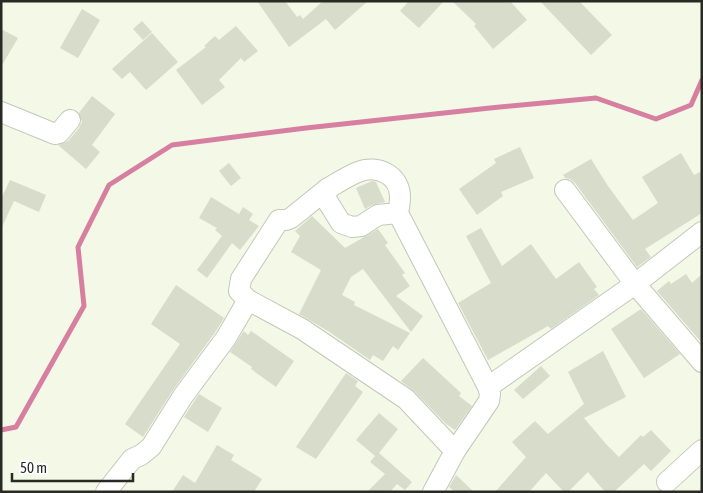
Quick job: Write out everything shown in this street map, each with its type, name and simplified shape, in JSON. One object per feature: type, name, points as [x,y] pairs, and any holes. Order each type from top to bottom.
[{"type":"street","points":[[1,112],[56,134],[70,120]]},
{"type":"street","points":[[433,492],[456,451],[489,401],[490,394],[398,213],[400,196],[394,180],[388,174],[378,170],[360,171],[327,188],[292,218],[280,220],[241,279],[239,291],[248,300],[302,328],[406,399],[456,451]]},
{"type":"street","points":[[327,188],[326,199],[340,223],[352,227],[362,226],[378,215],[398,213]]},
{"type":"street","points":[[565,190],[635,284],[702,362]]},
{"type":"street","points":[[488,387],[635,284],[702,232]]},
{"type":"street","points":[[106,492],[132,459],[151,447],[183,396],[226,338],[248,300]]},
{"type":"street","points":[[667,482],[702,450]]},
{"type":"building","points":[[257,1],[285,1],[297,17],[300,15],[303,19],[323,1],[368,1],[335,30],[326,19],[289,47]]},
{"type":"building","points":[[409,1],[444,1],[419,28],[400,11]]},
{"type":"building","points":[[452,1],[510,1],[527,20],[493,49],[474,26],[476,24]]},
{"type":"building","points":[[540,1],[579,1],[612,35],[591,55]]},
{"type":"building","points":[[82,9],[100,20],[78,58],[60,48]]},
{"type":"building","points":[[142,21],[152,32],[143,40],[133,29]]},
{"type":"building","points":[[236,26],[258,51],[244,62],[241,58],[219,80],[225,87],[202,105],[176,70],[206,47],[204,46],[215,36],[219,40]]},
{"type":"building","points":[[1,29],[18,38],[1,67]]},
{"type":"building","points":[[152,33],[178,62],[146,90],[130,72],[122,79],[112,69]]},
{"type":"building","points":[[92,96],[115,114],[92,145],[100,152],[86,169],[58,145],[68,141],[79,128],[82,122],[79,113]]},
{"type":"building","points":[[520,147],[534,178],[501,192],[503,196],[477,215],[459,189],[496,163],[494,159]]},
{"type":"building","points":[[681,153],[694,175],[702,171],[702,213],[645,249],[651,257],[637,267],[575,183],[563,175],[591,159],[633,220],[658,203],[642,177]]},
{"type":"building","points":[[229,163],[241,178],[231,186],[219,171]]},
{"type":"building","points":[[10,180],[46,195],[39,212],[14,201],[1,229],[1,199]]},
{"type":"building","points":[[372,181],[376,182],[385,202],[365,209],[356,188]]},
{"type":"building","points":[[211,197],[239,214],[243,207],[253,214],[249,220],[259,226],[240,250],[232,243],[207,278],[197,270],[222,236],[215,230],[217,228],[199,218]]},
{"type":"building","points":[[312,216],[345,248],[378,229],[388,243],[385,245],[405,273],[402,275],[410,286],[396,296],[423,316],[411,332],[363,269],[351,277],[342,295],[355,302],[354,305],[410,333],[398,350],[393,346],[383,361],[373,355],[370,360],[328,331],[299,314],[321,270],[291,252],[300,236],[295,231]]},
{"type":"building","points":[[481,228],[502,266],[531,244],[556,279],[579,262],[597,287],[594,289],[599,295],[551,329],[548,326],[488,360],[458,303],[491,283],[466,236]]},
{"type":"building","points":[[686,274],[692,283],[702,274],[702,343],[657,291],[669,281],[671,284]]},
{"type":"building","points":[[176,285],[224,318],[173,390],[143,437],[125,424],[180,344],[151,324]]},
{"type":"building","points":[[641,309],[680,354],[644,378],[611,329]]},
{"type":"building","points":[[244,331],[248,335],[251,331],[294,361],[276,387],[230,352]]},
{"type":"building","points":[[603,351],[626,397],[584,418],[619,457],[641,435],[643,437],[651,430],[671,451],[651,471],[644,464],[614,492],[605,492],[588,472],[568,492],[564,492],[546,473],[529,492],[495,492],[526,457],[512,442],[535,421],[548,434],[584,404],[568,372]]},
{"type":"building","points":[[423,358],[461,393],[459,396],[472,406],[455,430],[446,424],[414,391],[401,381]]},
{"type":"building","points":[[541,366],[550,376],[523,399],[514,390]]},
{"type":"building","points":[[346,373],[358,381],[355,386],[363,392],[316,459],[296,447]]},
{"type":"building","points":[[199,394],[222,408],[208,432],[184,417]]},
{"type":"building","points":[[379,413],[398,429],[379,453],[412,482],[405,490],[397,484],[390,492],[367,492],[385,474],[370,462],[375,456],[356,440]]},
{"type":"building","points":[[217,445],[234,455],[231,460],[262,479],[254,492],[172,492],[183,475],[195,483]]},
{"type":"building","points":[[456,475],[474,492],[455,492],[449,487]]},
{"type":"waterway","points":[[1,430],[16,427],[84,306],[78,247],[109,185],[172,145],[306,128],[596,98],[656,119],[691,105],[702,80]]}]
